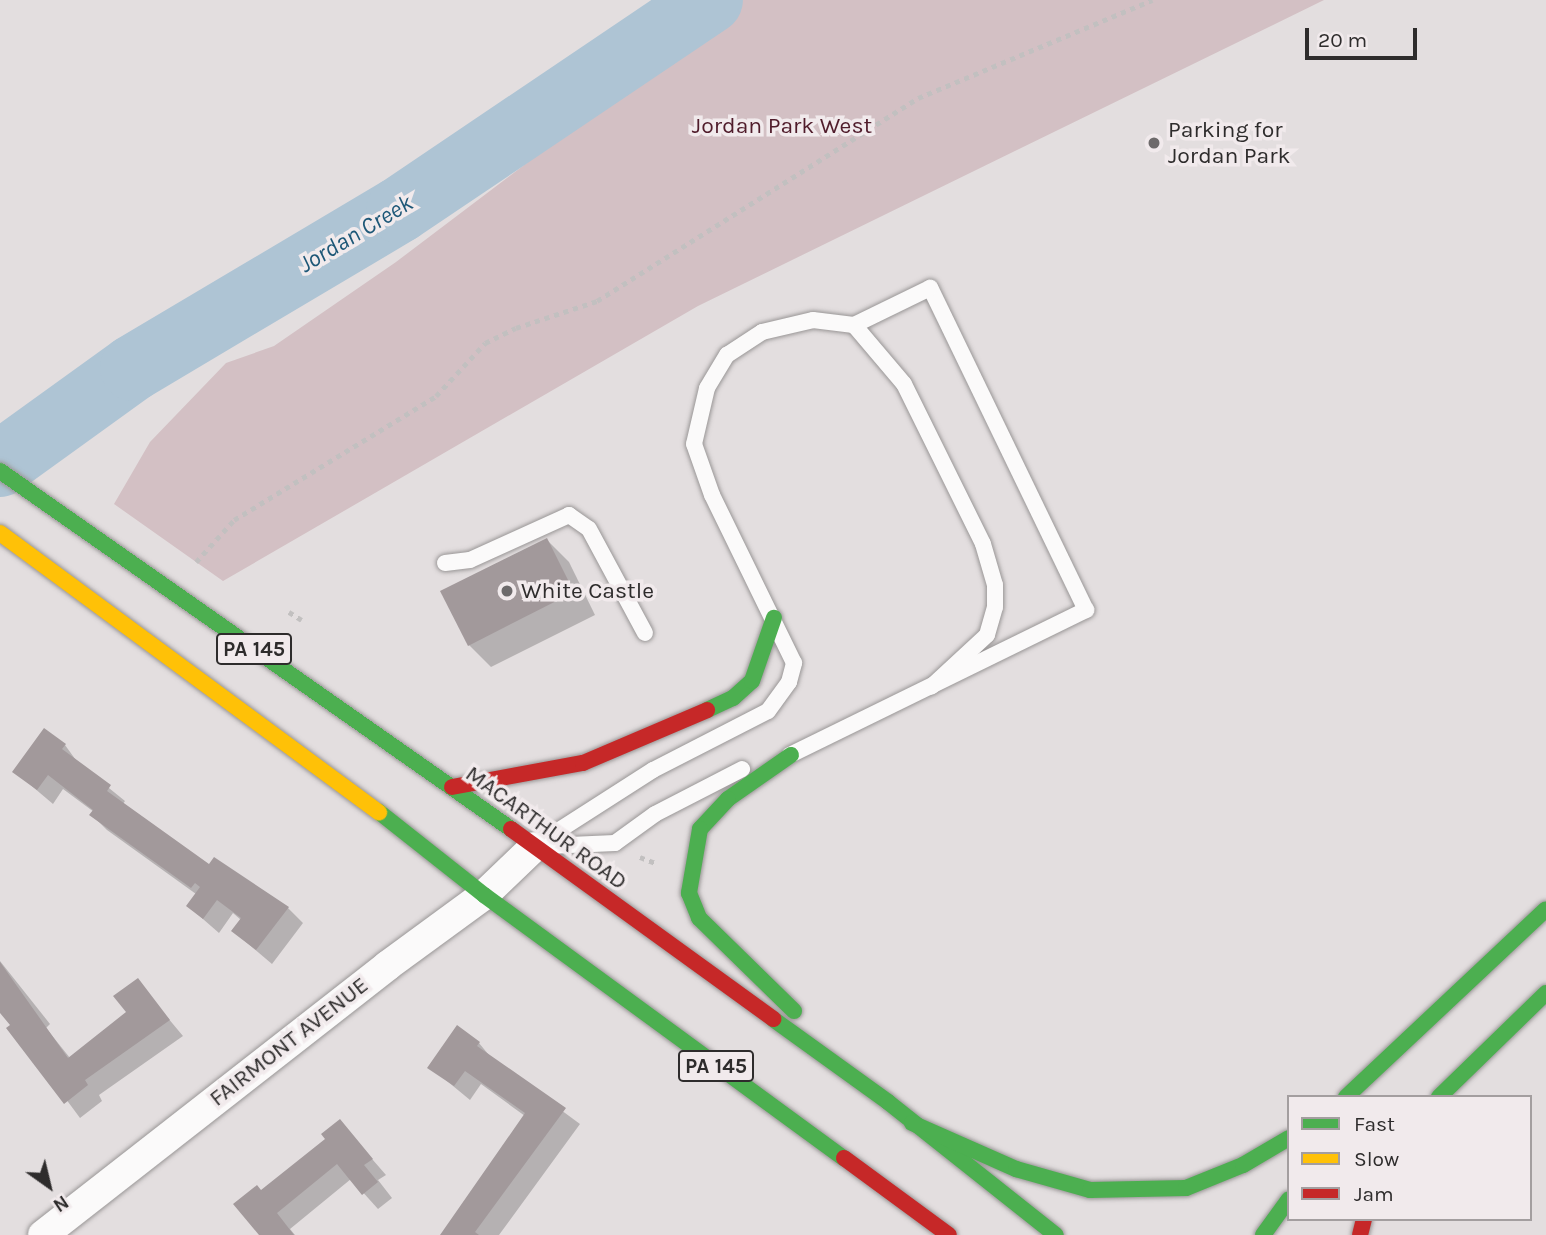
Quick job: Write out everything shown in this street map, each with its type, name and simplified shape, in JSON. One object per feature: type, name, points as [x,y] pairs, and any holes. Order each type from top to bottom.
[{"type":"main road","name":"MACARTHUR ROAD","points":[[0,471],[452,787],[888,1102],[1055,1235]]},
{"type":"main road","name":"PA 145","points":[[0,533],[398,826],[484,895],[949,1235]]},
{"type":"main road","points":[[452,787],[583,763],[631,746],[733,698],[752,681],[774,618]]},
{"type":"main road","points":[[791,755],[729,799],[700,829],[689,893],[699,918],[888,1102]]},
{"type":"main road","points":[[1348,1095],[1546,909]]},
{"type":"main road","points":[[1440,1095],[1546,993]]},
{"type":"main road","points":[[912,1123],[1016,1169],[1090,1190],[1155,1192],[1186,1188],[1243,1165],[1287,1139]]},
{"type":"main road","points":[[1263,1235],[1287,1202]]},
{"type":"street","name":"FAIRMONT AVENUE","points":[[43,1235],[387,965],[484,895],[534,847]]},
{"type":"lane","points":[[930,288],[1086,610],[791,755],[746,768],[655,814],[615,843],[534,847],[653,770],[768,711],[789,682],[794,663],[712,495],[694,444],[696,423],[707,388],[727,355],[762,332],[813,320],[854,325],[930,288]]},
{"type":"lane","points":[[854,325],[904,384],[984,544],[993,574],[995,607],[987,635],[932,687]]},
{"type":"lane","points":[[445,564],[470,560],[569,515],[589,529],[645,633]]},
{"type":"path","points":[[191,568],[234,520],[436,396],[485,344],[516,327],[597,301],[918,98],[1152,0]]},
{"type":"path","points":[[289,612],[302,620]]},
{"type":"path","points":[[633,853],[668,869]]},
{"type":"green space","name":"Jordan Park West","points":[[742,0],[1324,0],[698,306],[223,581],[114,504],[150,442],[226,363],[274,346],[396,262]]},
{"type":"building","name":"White Castle","points":[[547,538],[574,592],[468,646],[440,591]]},
{"type":"building","points":[[44,728],[66,744],[62,749],[111,785],[107,791],[209,864],[214,857],[289,907],[256,950],[231,931],[241,918],[217,900],[203,919],[186,906],[200,887],[195,883],[191,888],[89,815],[93,810],[48,775],[37,790],[12,772]]},
{"type":"building","points":[[0,962],[68,1058],[126,1012],[113,996],[138,978],[170,1020],[85,1080],[88,1085],[64,1104],[6,1028],[10,1025],[0,1013]]},
{"type":"building","points":[[457,1025],[480,1042],[477,1046],[566,1108],[475,1232],[479,1235],[440,1235],[525,1113],[465,1071],[454,1086],[427,1068]]},
{"type":"building","points":[[340,1119],[373,1159],[364,1165],[378,1182],[362,1195],[337,1164],[277,1213],[294,1235],[259,1235],[233,1204],[257,1185],[261,1190],[325,1139],[321,1134]]},
{"type":"waterway","name":"Jordan Creek","points":[[0,464],[133,368],[399,210],[710,0]]},
{"type":"traffic: fast","points":[[0,471],[511,829]]},
{"type":"traffic: fast","points":[[707,710],[733,698],[752,681],[774,618]]},
{"type":"traffic: fast","points":[[791,755],[728,799],[700,829],[689,893],[699,918],[794,1011]]},
{"type":"traffic: fast","points":[[379,812],[484,895],[844,1158]]},
{"type":"traffic: fast","points":[[1348,1095],[1546,909]]},
{"type":"traffic: fast","points":[[1441,1095],[1546,993]]},
{"type":"traffic: fast","points":[[773,1019],[888,1102],[1056,1235]]},
{"type":"traffic: fast","points":[[912,1123],[1016,1169],[1090,1190],[1186,1188],[1243,1165],[1287,1139]]},
{"type":"traffic: fast","points":[[1263,1235],[1287,1202]]},
{"type":"traffic: slow","points":[[0,533],[379,812]]},
{"type":"traffic: jam","points":[[452,787],[583,763],[707,710]]},
{"type":"traffic: jam","points":[[511,829],[773,1019]]},
{"type":"traffic: jam","points":[[844,1158],[949,1235]]},
{"type":"traffic: jam","points":[[1360,1235],[1364,1221]]},
{"type":"place","name":"Parking for Jordan Park","points":[[1154,143]]},
{"type":"place","name":"White Castle","points":[[507,591]]}]
